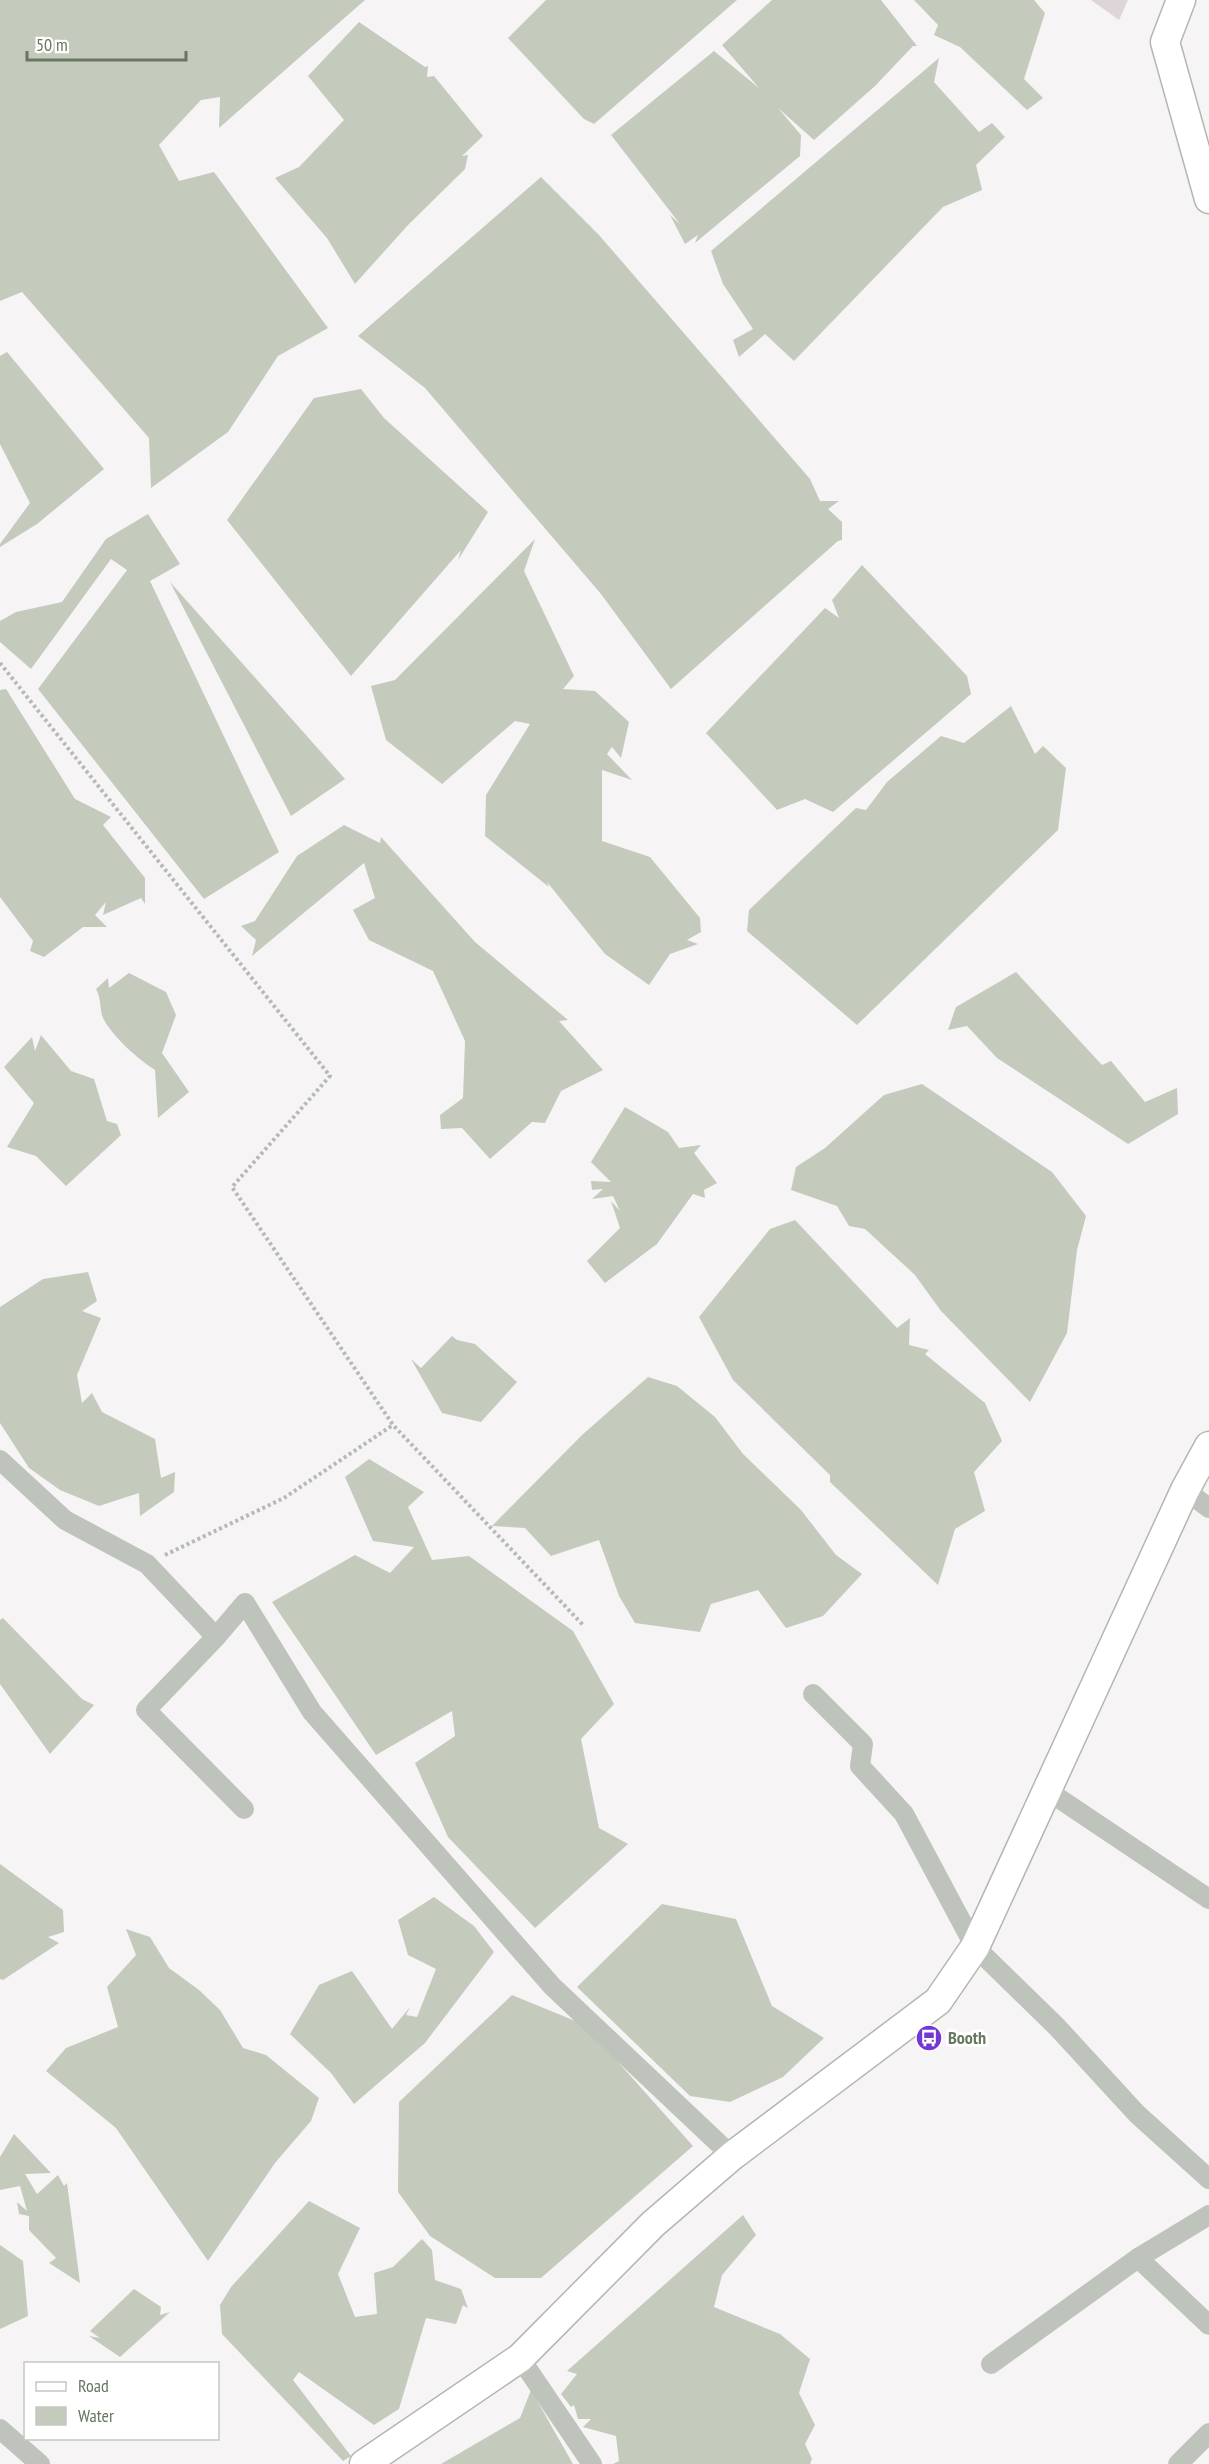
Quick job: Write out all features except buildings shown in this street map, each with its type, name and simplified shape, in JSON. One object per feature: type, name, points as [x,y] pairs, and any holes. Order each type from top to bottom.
[{"type":"main road","points":[[1181,0],[1165,42],[1209,199]]},
{"type":"main road","points":[[364,2464],[520,2358],[653,2224],[732,2156],[938,2001],[975,1947],[1185,1490],[1209,1446]]},
{"type":"street","points":[[0,1460],[64,1520],[147,1564],[216,1637]]},
{"type":"street","points":[[1185,1490],[1209,1508]]},
{"type":"street","points":[[244,1809],[146,1710],[216,1637],[245,1603],[312,1712],[521,1951],[552,1986],[732,2156]]},
{"type":"street","points":[[813,1694],[863,1744],[860,1766],[904,1814],[975,1947],[1057,2027],[1137,2114],[1209,2179]]},
{"type":"street","points":[[1048,1791],[1209,1899]]},
{"type":"street","points":[[991,2364],[1138,2258],[1209,2215]]},
{"type":"street","points":[[1138,2258],[1209,2325]]},
{"type":"street","points":[[520,2358],[592,2464]]},
{"type":"street","points":[[0,2429],[40,2464]]},
{"type":"street","points":[[1178,2464],[1209,2433]]},
{"type":"path","points":[[0,663],[330,1076],[232,1187],[393,1425],[584,1626]]},
{"type":"path","points":[[147,1564],[284,1498],[393,1425]]},
{"type":"shaded area","points":[[1091,0],[1128,0],[1119,20]]},
{"type":"water","points":[[0,0],[365,0],[219,128],[220,97],[201,100],[159,145],[179,181],[214,172],[328,328],[278,356],[228,432],[151,488],[149,438],[22,292],[0,301]]},
{"type":"water","points":[[546,0],[737,0],[594,124],[584,119],[508,38]]},
{"type":"water","points":[[772,0],[881,0],[917,46],[913,46],[875,86],[814,140],[778,108],[801,135],[800,156],[695,243],[698,235],[685,244],[670,215],[680,224],[611,135],[714,51],[759,88],[722,45]]},
{"type":"water","points":[[914,0],[1034,0],[1045,13],[1024,79],[1043,98],[1027,110],[960,47],[934,35],[938,25]]},
{"type":"water","points":[[359,22],[425,67],[428,66],[427,77],[434,76],[483,136],[462,156],[468,155],[465,169],[408,225],[355,284],[327,238],[275,178],[299,167],[344,120],[308,76]]},
{"type":"water","points":[[939,58],[934,82],[979,132],[992,123],[1005,137],[976,165],[982,190],[943,207],[794,361],[765,334],[739,357],[733,340],[753,329],[723,284],[711,251]]},
{"type":"water","points":[[541,177],[599,235],[810,479],[820,501],[839,501],[828,509],[842,522],[842,540],[838,541],[671,689],[601,594],[425,388],[358,336]]},
{"type":"water","points":[[7,352],[104,469],[37,524],[0,547],[30,503],[0,444],[0,356]]},
{"type":"water","points":[[361,389],[384,418],[488,512],[458,560],[461,550],[351,676],[227,520],[314,398]]},
{"type":"water","points":[[148,514],[180,564],[150,581],[279,852],[204,899],[38,689],[127,570],[111,559],[31,669],[0,642],[0,621],[16,612],[62,602],[106,539]]},
{"type":"water","points":[[535,539],[524,571],[574,676],[563,689],[595,691],[629,722],[621,758],[612,747],[607,754],[632,780],[602,770],[602,841],[650,857],[700,918],[701,932],[687,940],[698,944],[670,954],[649,985],[605,954],[547,882],[549,887],[485,836],[486,795],[530,724],[515,721],[442,784],[386,740],[371,686],[395,680]]},
{"type":"water","points":[[862,565],[967,676],[971,694],[833,812],[805,799],[777,810],[706,733],[825,608],[839,618],[832,600]]},
{"type":"water","points":[[170,582],[345,779],[291,816]]},
{"type":"water","points":[[6,689],[75,799],[111,817],[103,825],[145,878],[145,904],[141,898],[103,915],[106,902],[95,915],[107,927],[83,927],[44,957],[30,951],[33,941],[0,897],[0,690]]},
{"type":"water","points":[[1011,706],[1035,754],[1043,746],[1066,768],[1058,830],[857,1025],[747,931],[749,910],[856,808],[866,810],[887,782],[941,736],[964,743]]},
{"type":"water","points":[[344,825],[380,843],[381,837],[475,942],[568,1020],[559,1021],[603,1070],[561,1091],[545,1123],[532,1122],[490,1159],[462,1128],[441,1129],[440,1115],[463,1098],[465,1041],[433,971],[369,940],[353,910],[375,898],[364,863],[252,956],[256,940],[241,926],[255,921],[297,856]]},
{"type":"water","points":[[1016,972],[1102,1065],[1111,1061],[1145,1102],[1177,1088],[1178,1114],[1128,1144],[997,1058],[967,1026],[948,1030],[956,1007]]},
{"type":"water","points":[[129,973],[166,992],[176,1015],[162,1053],[189,1092],[158,1118],[155,1070],[127,1048],[108,1027],[102,1016],[96,989],[108,978],[109,988]]},
{"type":"water","points":[[41,1035],[71,1071],[94,1079],[107,1121],[117,1124],[121,1135],[66,1186],[36,1156],[7,1147],[34,1103],[4,1067],[32,1037],[35,1051]]},
{"type":"water","points":[[922,1084],[1052,1172],[1086,1216],[1077,1250],[1067,1333],[1030,1402],[941,1311],[915,1275],[865,1229],[849,1226],[837,1206],[791,1190],[796,1167],[825,1148],[884,1095]]},
{"type":"water","points":[[625,1107],[668,1132],[679,1148],[701,1145],[694,1153],[717,1183],[704,1190],[705,1198],[693,1194],[657,1244],[605,1283],[587,1261],[620,1228],[611,1201],[620,1211],[613,1196],[592,1199],[603,1189],[592,1190],[591,1181],[611,1182],[591,1162]]},
{"type":"water","points":[[795,1220],[897,1328],[910,1318],[909,1345],[929,1350],[925,1354],[985,1403],[1002,1441],[974,1472],[985,1511],[955,1529],[938,1585],[830,1482],[830,1475],[733,1380],[699,1317],[770,1229]]},
{"type":"water","points":[[88,1272],[97,1301],[82,1311],[101,1318],[77,1375],[82,1403],[92,1393],[102,1412],[155,1439],[161,1478],[175,1472],[174,1492],[140,1516],[139,1493],[99,1506],[60,1490],[29,1468],[0,1423],[0,1307],[43,1279]]},
{"type":"water","points":[[452,1336],[457,1340],[475,1344],[517,1382],[481,1422],[442,1413],[411,1359],[421,1368]]},
{"type":"water","points":[[648,1377],[677,1386],[715,1417],[743,1454],[801,1510],[836,1555],[862,1574],[823,1616],[786,1628],[758,1590],[711,1604],[700,1632],[635,1623],[619,1596],[599,1540],[551,1556],[525,1528],[492,1526],[582,1435]]},
{"type":"water","points":[[369,1459],[424,1492],[408,1507],[432,1560],[469,1556],[573,1631],[614,1704],[581,1739],[599,1828],[628,1844],[535,1928],[448,1837],[415,1763],[455,1736],[452,1711],[376,1755],[272,1602],[355,1555],[390,1573],[414,1547],[373,1541],[345,1477]]},
{"type":"water","points":[[3,1618],[82,1699],[94,1705],[50,1754],[0,1684],[0,1620]]},
{"type":"water","points":[[0,1864],[63,1910],[64,1932],[48,1937],[59,1943],[3,1980],[0,1979]]},
{"type":"water","points":[[434,1897],[474,1926],[494,1952],[425,2043],[354,2104],[331,2073],[290,2034],[319,1985],[352,1971],[392,2029],[410,2007],[406,2015],[417,2017],[436,1969],[408,1955],[398,1920]]},
{"type":"water","points":[[662,1904],[736,1919],[772,2006],[824,2038],[783,2077],[730,2102],[690,2096],[577,1987]]},
{"type":"water","points":[[126,1929],[150,1937],[169,1968],[199,1990],[220,2010],[243,2048],[266,2055],[319,2098],[311,2121],[275,2163],[208,2261],[116,2128],[46,2071],[66,2048],[118,2027],[107,1987],[136,1955]]},
{"type":"water","points":[[512,1995],[585,2025],[693,2146],[541,2278],[495,2278],[430,2236],[398,2192],[399,2102]]},
{"type":"water","points":[[14,2134],[51,2173],[25,2174],[37,2194],[58,2175],[64,2186],[67,2183],[80,2283],[49,2263],[56,2258],[29,2230],[29,2216],[19,2214],[17,2202],[27,2211],[20,2186],[0,2190],[0,2157]]},
{"type":"water","points":[[309,2201],[360,2228],[338,2274],[355,2317],[377,2314],[374,2273],[393,2267],[422,2239],[432,2250],[435,2280],[461,2289],[468,2308],[463,2305],[456,2324],[426,2318],[399,2409],[374,2425],[299,2372],[293,2380],[351,2456],[343,2461],[222,2334],[220,2305],[231,2287]]},
{"type":"water","points":[[743,2215],[756,2235],[722,2275],[714,2307],[780,2334],[810,2359],[799,2393],[815,2425],[805,2444],[812,2459],[810,2464],[613,2464],[619,2461],[616,2436],[583,2427],[591,2419],[578,2419],[574,2405],[571,2407],[561,2394],[577,2374],[567,2371]]},
{"type":"water","points":[[0,2245],[23,2261],[28,2316],[0,2329]]},
{"type":"water","points":[[134,2289],[161,2307],[160,2315],[170,2312],[120,2357],[89,2336],[100,2338],[90,2331]]},
{"type":"water","points":[[531,2390],[573,2464],[441,2464],[520,2418]]},
{"type":"place","name":"Booth","points":[[929,2038]]}]
